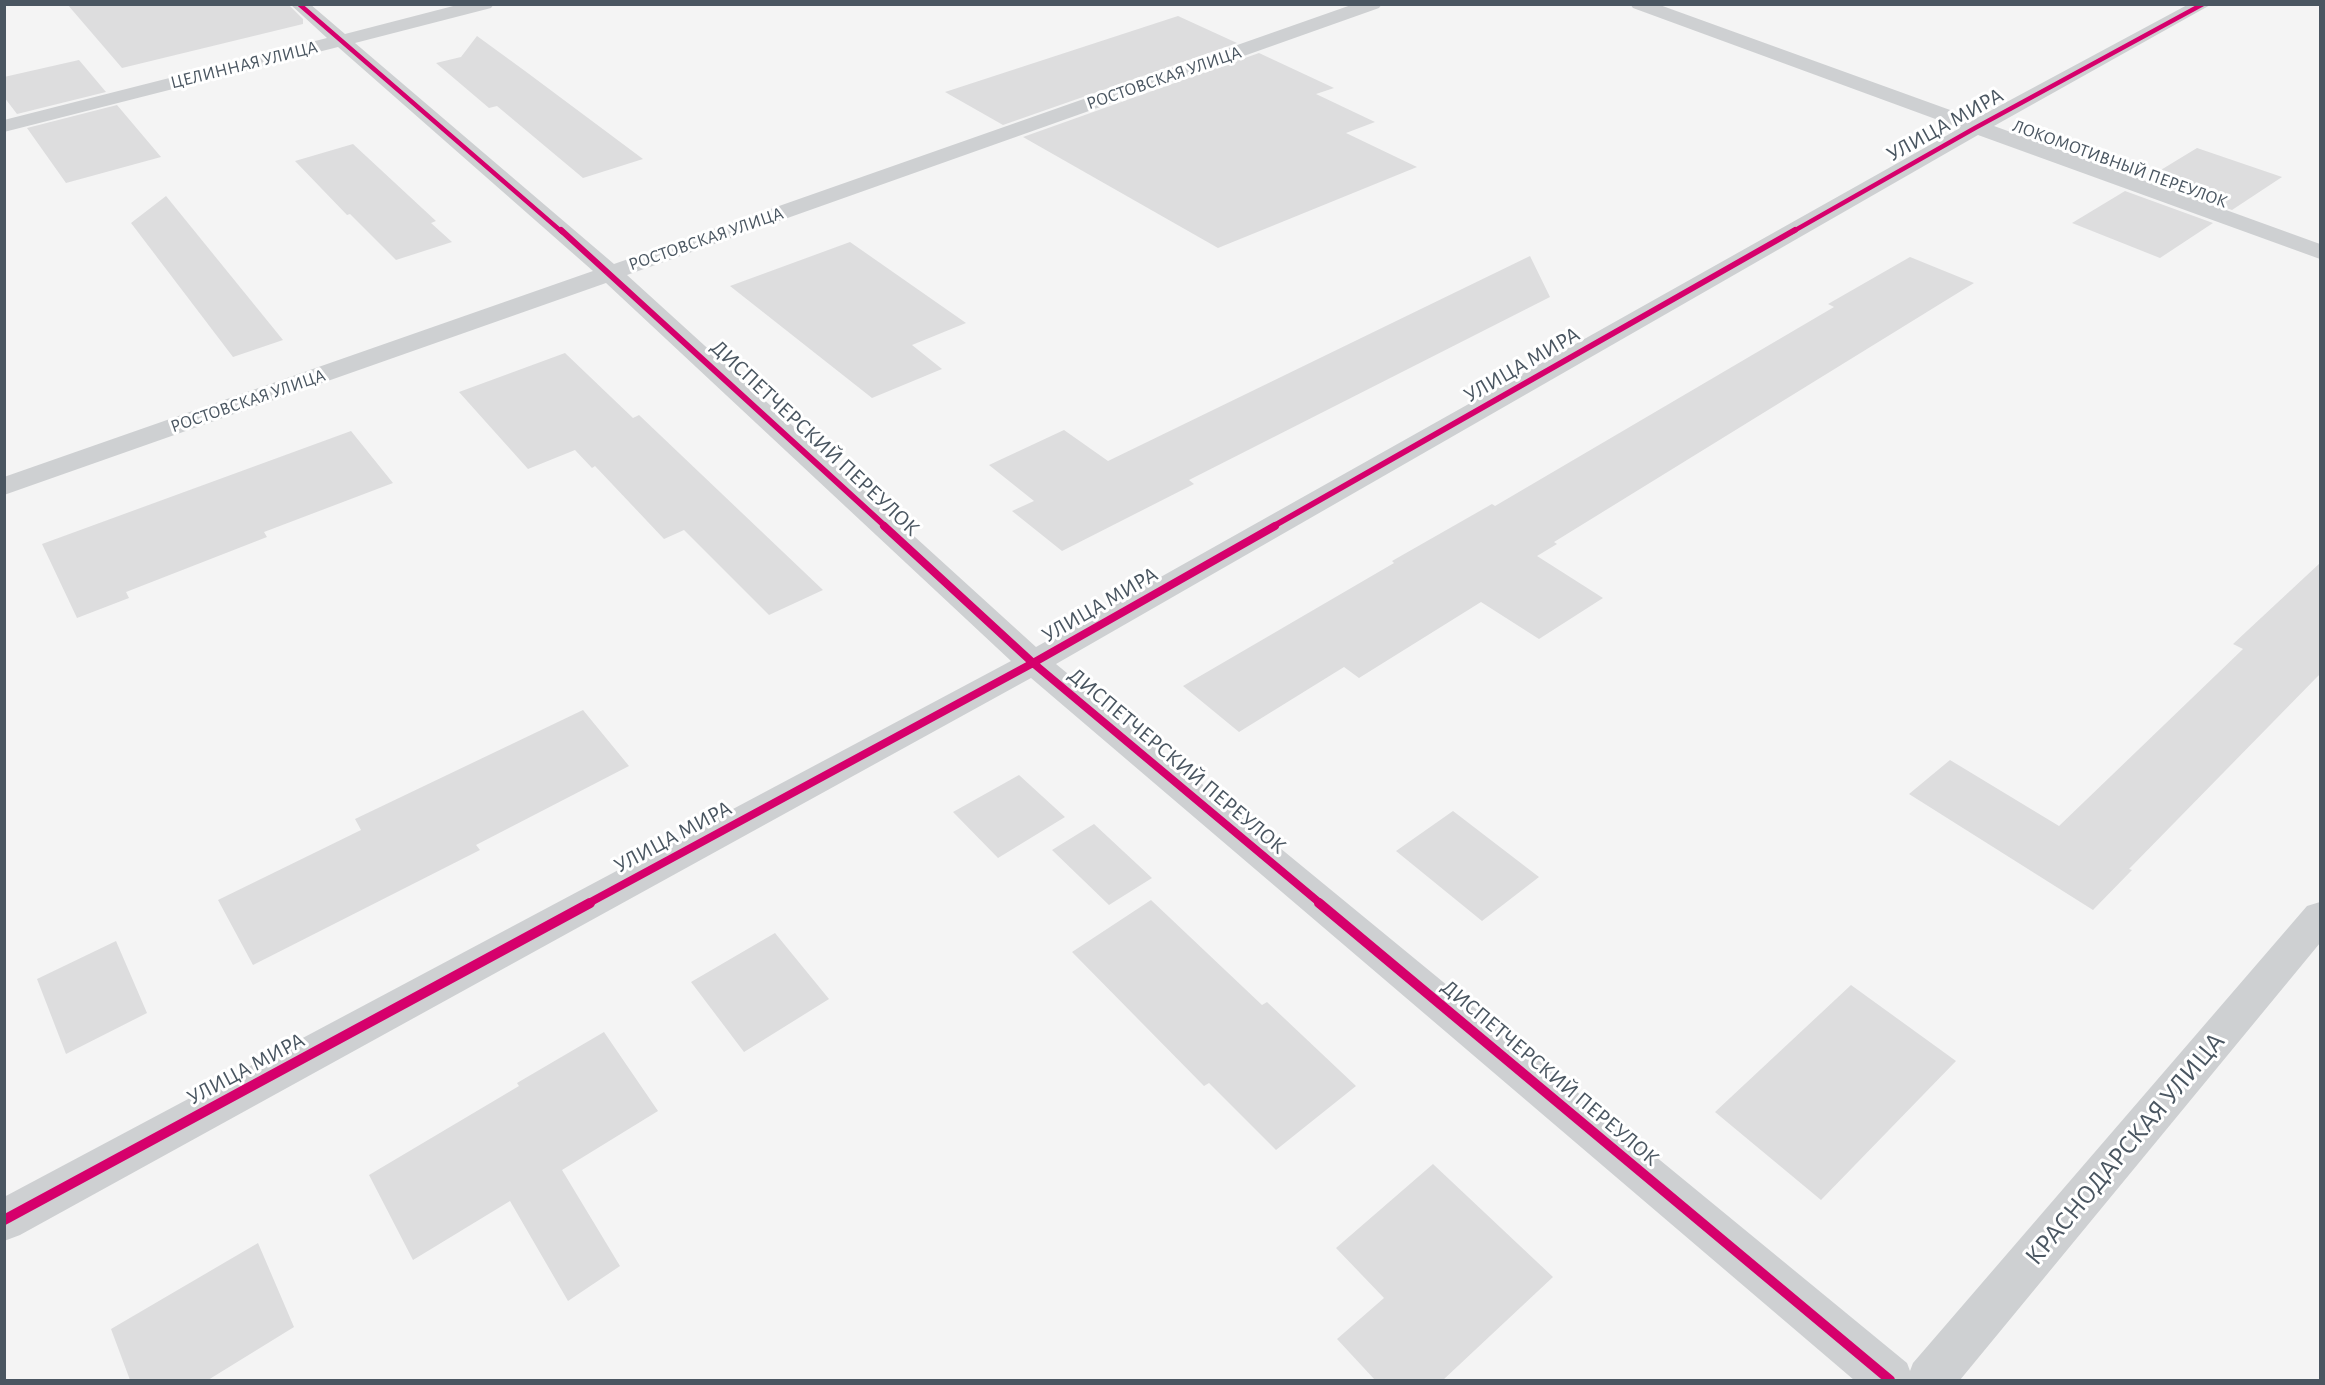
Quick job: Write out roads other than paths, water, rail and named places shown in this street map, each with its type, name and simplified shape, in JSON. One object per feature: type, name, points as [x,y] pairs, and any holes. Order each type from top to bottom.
[{"type":"street","name":"ДИСПЕТЧЕРСКИЙ ПЕРЕУЛОК","points":[[299,4],[610,273],[1033,663],[1890,1380]]},
{"type":"street","name":"ЦЕЛИННАЯ УЛИЦА","points":[[4,126],[484,4]]},
{"type":"street","name":"РОСТОВСКАЯ УЛИЦА","points":[[4,487],[1373,4]]},
{"type":"street","name":"ЛОКОМОТИВНЫЙ ПЕРЕУЛОК","points":[[1639,4],[2320,252]]},
{"type":"street","name":"УЛИЦА МИРА","points":[[4,1220],[1033,663],[1975,128],[2203,4]]},
{"type":"street","name":"КРАСНОДАРСКАЯ УЛИЦА","points":[[1930,1380],[2320,917]]}]
